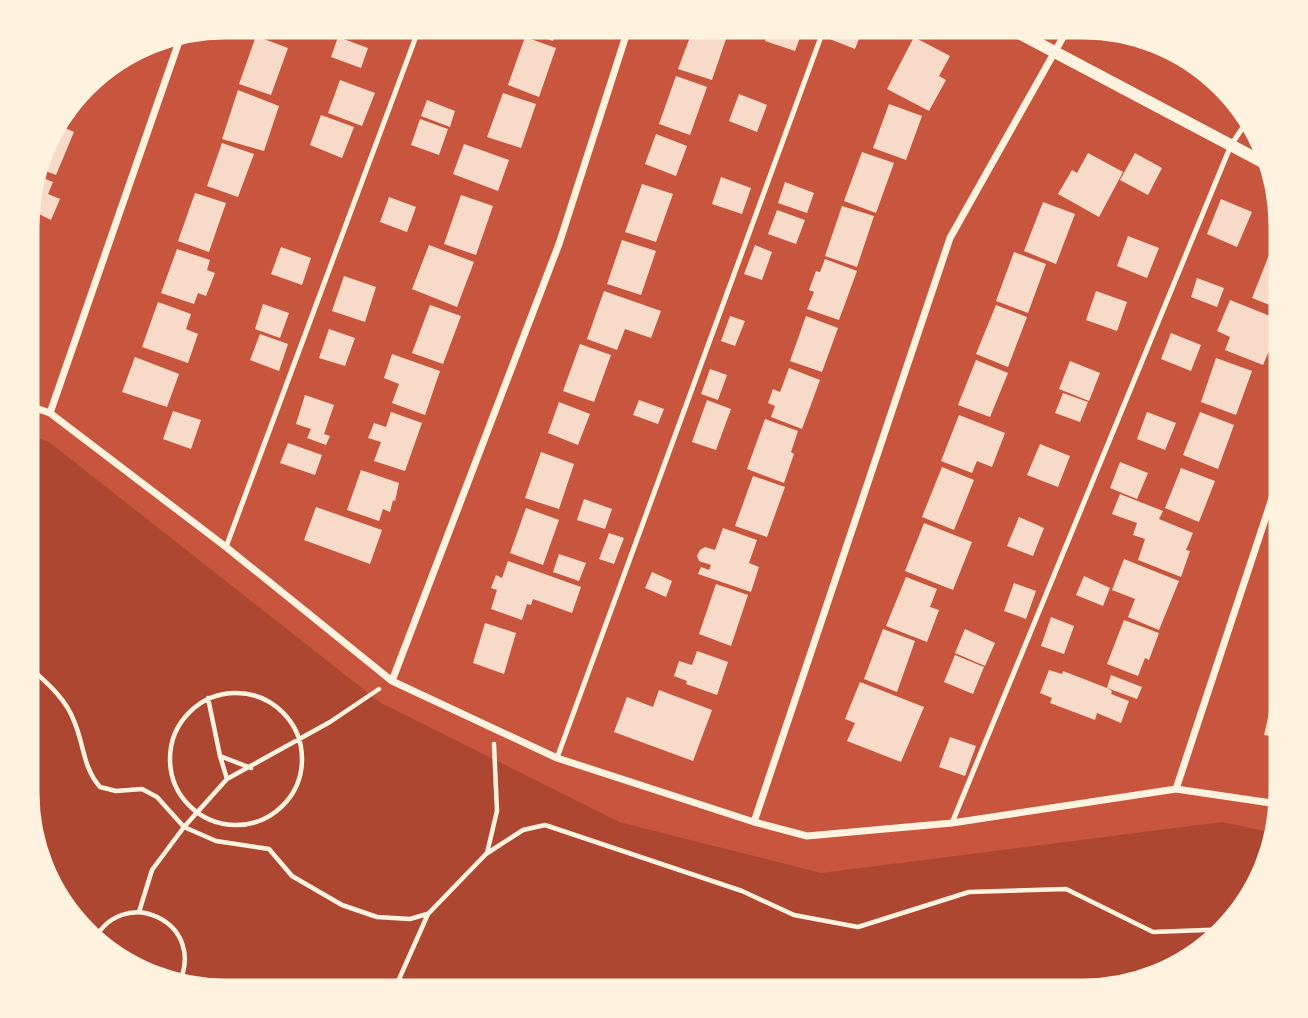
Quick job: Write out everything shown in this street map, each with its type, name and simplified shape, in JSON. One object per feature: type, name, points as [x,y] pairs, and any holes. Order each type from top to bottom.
[{"type":"street","points":[[392,681],[559,244],[626,35]]},
{"type":"street","points":[[1023,35],[1262,162]]},
{"type":"street","points":[[754,822],[950,238],[1064,35]]},
{"type":"street","points":[[50,413],[179,41]]},
{"type":"street","points":[[35,408],[50,413],[226,547],[392,681],[557,758],[754,822],[807,836],[952,823],[1176,789],[1273,803]]},
{"type":"street","points":[[1176,789],[1273,495]]},
{"type":"lane","points":[[226,547],[417,35]]},
{"type":"lane","points":[[557,758],[822,35]]},
{"type":"lane","points":[[952,823],[1231,145],[1245,125]]},
{"type":"path","points":[[35,674],[63,701],[74,719],[88,770],[100,788],[116,791],[142,789],[157,797],[184,827],[216,841],[269,849],[292,876],[342,905],[377,917],[410,919],[428,914]]},
{"type":"path","points":[[139,912],[152,870],[184,827],[227,779],[300,739],[392,681]]},
{"type":"path","points":[[233,692],[265,698],[290,719],[300,739],[303,754],[299,780],[288,801],[275,813],[257,822],[227,825],[197,813],[182,799],[172,780],[169,754],[173,736],[185,716],[208,698],[233,692]]},
{"type":"path","points":[[208,698],[219,756],[227,779]]},
{"type":"path","points":[[486,854],[497,811],[493,729]]},
{"type":"path","points":[[219,756],[251,768]]},
{"type":"path","points":[[399,983],[428,914],[486,854],[523,830],[545,825],[742,891],[794,915],[858,927],[969,892],[1066,889],[1153,932],[1214,930]]},
{"type":"path","points":[[98,934],[108,921],[120,915],[139,912],[161,918],[172,926],[185,950],[186,963],[180,978]]},
{"type":"shaded area","points":[[35,437],[49,442],[381,703],[619,822],[821,873],[1222,822],[1269,832],[1259,866],[1234,909],[1199,944],[1178,958],[1132,977],[1108,981],[212,983],[176,977],[130,958],[109,944],[91,927],[74,909],[60,888],[41,842],[35,806]]},
{"type":"building","points":[[536,35],[555,35],[553,41]]},
{"type":"building","points":[[691,35],[727,36],[712,80],[678,69]]},
{"type":"building","points":[[767,35],[801,35],[795,51],[765,41]]},
{"type":"building","points":[[828,35],[860,35],[855,49],[827,38]]},
{"type":"building","points":[[256,36],[288,48],[271,95],[239,84]]},
{"type":"building","points":[[338,37],[368,48],[361,68],[331,57]]},
{"type":"building","points":[[525,37],[556,48],[539,97],[508,85]]},
{"type":"building","points":[[914,37],[950,56],[939,76],[946,80],[929,111],[887,89]]},
{"type":"building","points":[[676,76],[707,87],[690,135],[659,124]]},
{"type":"building","points":[[340,80],[375,93],[362,126],[328,113]]},
{"type":"building","points":[[238,90],[279,106],[264,151],[222,139]]},
{"type":"building","points":[[503,93],[536,104],[521,148],[487,137]]},
{"type":"building","points":[[739,94],[767,105],[757,132],[729,121]]},
{"type":"building","points":[[427,100],[455,111],[450,127],[421,116]]},
{"type":"building","points":[[81,101],[74,118],[69,116]]},
{"type":"building","points":[[889,104],[922,116],[906,160],[873,148]]},
{"type":"building","points":[[321,115],[354,127],[342,158],[310,145]]},
{"type":"building","points":[[420,119],[448,129],[439,155],[411,145]]},
{"type":"building","points":[[62,127],[74,132],[56,175],[43,170]]},
{"type":"building","points":[[656,134],[687,146],[676,176],[645,164]]},
{"type":"building","points":[[222,143],[254,154],[238,197],[207,186]]},
{"type":"building","points":[[464,144],[509,160],[498,191],[453,174]]},
{"type":"building","points":[[862,152],[894,163],[876,213],[844,201]]},
{"type":"building","points":[[1088,153],[1123,172],[1099,217],[1058,194],[1072,170],[1077,173]]},
{"type":"building","points":[[1135,153],[1162,168],[1148,195],[1120,180]]},
{"type":"building","points":[[42,177],[53,182],[48,194],[60,199],[51,220],[39,214],[35,222]]},
{"type":"building","points":[[721,177],[751,188],[742,214],[712,204]]},
{"type":"building","points":[[785,182],[814,193],[807,213],[778,203]]},
{"type":"building","points":[[642,184],[673,194],[656,242],[625,232]]},
{"type":"building","points":[[195,193],[226,203],[209,252],[178,241]]},
{"type":"building","points":[[461,195],[493,206],[476,255],[444,244]]},
{"type":"building","points":[[389,197],[416,207],[407,232],[380,222]]},
{"type":"building","points":[[1221,199],[1252,212],[1237,247],[1207,234]]},
{"type":"building","points":[[1043,202],[1075,214],[1056,264],[1024,251]]},
{"type":"building","points":[[842,206],[874,216],[857,267],[825,256]]},
{"type":"building","points":[[777,210],[805,220],[796,244],[768,234]]},
{"type":"building","points":[[1128,236],[1159,248],[1147,278],[1117,266]]},
{"type":"building","points":[[622,240],[656,251],[641,295],[607,284]]},
{"type":"building","points":[[429,245],[474,262],[457,307],[412,289]]},
{"type":"building","points":[[755,245],[772,252],[762,280],[744,274]]},
{"type":"building","points":[[281,247],[311,258],[302,285],[271,274]]},
{"type":"building","points":[[177,249],[210,260],[207,270],[215,273],[206,296],[198,293],[194,304],[161,293]]},
{"type":"building","points":[[1271,250],[1273,251],[1273,306],[1252,298]]},
{"type":"building","points":[[1014,252],[1046,264],[1028,313],[996,301]]},
{"type":"building","points":[[825,259],[857,271],[839,320],[807,309],[814,292],[809,290],[816,271],[820,272]]},
{"type":"building","points":[[344,276],[376,287],[365,322],[332,311]]},
{"type":"building","points":[[1197,278],[1224,288],[1217,307],[1191,297]]},
{"type":"building","points":[[604,291],[661,311],[651,338],[625,329],[617,350],[587,339]]},
{"type":"building","points":[[1096,291],[1127,302],[1117,331],[1086,320]]},
{"type":"building","points":[[1230,300],[1273,317],[1273,342],[1263,365],[1225,350],[1230,337],[1217,331]]},
{"type":"building","points":[[158,302],[191,314],[186,329],[198,334],[188,363],[142,347]]},
{"type":"building","points":[[263,304],[289,313],[280,338],[255,329]]},
{"type":"building","points":[[430,305],[461,316],[443,364],[412,353]]},
{"type":"building","points":[[996,305],[1027,317],[1008,367],[976,354]]},
{"type":"building","points":[[730,316],[745,321],[735,346],[721,341]]},
{"type":"building","points":[[806,316],[838,328],[822,372],[790,361]]},
{"type":"building","points":[[329,329],[355,338],[345,366],[319,358]]},
{"type":"building","points":[[1171,333],[1201,345],[1191,371],[1161,359]]},
{"type":"building","points":[[260,334],[288,344],[279,371],[250,360]]},
{"type":"building","points":[[580,344],[611,355],[594,402],[563,391]]},
{"type":"building","points":[[392,354],[440,371],[425,415],[392,403],[399,384],[384,378]]},
{"type":"building","points":[[135,357],[179,374],[167,407],[122,392]]},
{"type":"building","points":[[1216,358],[1252,371],[1236,415],[1201,402]]},
{"type":"building","points":[[976,360],[1008,373],[990,417],[958,405]]},
{"type":"building","points":[[1070,361],[1100,373],[1089,401],[1059,389]]},
{"type":"building","points":[[789,368],[820,380],[802,429],[771,417],[775,406],[768,403],[773,389],[780,392]]},
{"type":"building","points":[[710,369],[727,375],[718,400],[701,394]]},
{"type":"building","points":[[1063,393],[1088,402],[1080,422],[1055,413]]},
{"type":"building","points":[[305,395],[334,405],[324,434],[330,436],[326,445],[307,438],[311,429],[296,424]]},
{"type":"building","points":[[639,400],[664,409],[658,424],[633,415]]},
{"type":"building","points":[[707,400],[731,409],[716,450],[692,442]]},
{"type":"building","points":[[559,402],[590,414],[578,445],[548,433]]},
{"type":"building","points":[[173,411],[201,420],[191,449],[163,439]]},
{"type":"building","points":[[391,412],[422,423],[405,471],[374,461],[381,442],[368,438],[374,423],[386,427]]},
{"type":"building","points":[[1147,412],[1176,423],[1165,450],[1137,439]]},
{"type":"building","points":[[1200,412],[1234,425],[1218,469],[1183,455]]},
{"type":"building","points":[[959,415],[1005,433],[992,467],[977,461],[972,473],[941,461]]},
{"type":"building","points":[[765,419],[798,431],[791,452],[794,454],[784,483],[747,469]]},
{"type":"building","points":[[288,443],[322,455],[315,475],[280,463]]},
{"type":"building","points":[[1040,444],[1070,456],[1058,487],[1027,475]]},
{"type":"building","points":[[541,452],[574,464],[559,509],[525,498]]},
{"type":"building","points":[[1120,462],[1148,473],[1137,499],[1110,488]]},
{"type":"building","points":[[942,467],[974,480],[954,530],[922,517]]},
{"type":"building","points":[[1181,468],[1215,481],[1199,522],[1165,508]]},
{"type":"building","points":[[361,470],[399,483],[390,512],[383,509],[379,521],[347,510]]},
{"type":"building","points":[[753,476],[785,487],[767,537],[735,526]]},
{"type":"building","points":[[1120,494],[1163,511],[1159,519],[1193,533],[1186,550],[1190,551],[1181,577],[1138,560],[1145,539],[1133,535],[1137,523],[1112,514]]},
{"type":"building","points":[[584,499],[612,509],[605,529],[577,520]]},
{"type":"building","points":[[316,507],[382,530],[370,564],[304,540]]},
{"type":"building","points":[[526,508],[559,520],[543,565],[510,553]]},
{"type":"building","points":[[1019,517],[1044,528],[1033,556],[1007,546]]},
{"type":"building","points":[[924,523],[972,542],[953,590],[905,571]]},
{"type":"building","points":[[723,528],[757,540],[749,563],[759,567],[751,592],[698,574],[701,567],[709,570],[711,565],[699,561],[697,556],[700,550],[705,547],[715,550]]},
{"type":"building","points":[[609,533],[624,538],[614,564],[599,559]]},
{"type":"building","points":[[559,554],[586,563],[579,581],[553,572]]},
{"type":"building","points":[[1124,559],[1179,581],[1159,630],[1128,617],[1135,599],[1112,590]]},
{"type":"building","points":[[508,561],[581,587],[572,613],[533,599],[531,605],[527,604],[522,620],[491,609],[497,590],[491,588],[496,575],[502,578]]},
{"type":"building","points":[[652,572],[672,581],[666,597],[645,588]]},
{"type":"building","points":[[1084,576],[1110,588],[1103,606],[1076,595]]},
{"type":"building","points":[[906,577],[937,589],[930,607],[939,610],[927,642],[886,626]]},
{"type":"building","points":[[1014,583],[1036,591],[1026,619],[1004,611]]},
{"type":"building","points":[[716,584],[748,595],[731,646],[699,634]]},
{"type":"building","points":[[1051,617],[1074,626],[1064,654],[1041,646]]},
{"type":"building","points":[[1124,620],[1159,633],[1149,660],[1145,658],[1138,676],[1107,664]]},
{"type":"building","points":[[485,623],[516,633],[504,674],[473,663]]},
{"type":"building","points":[[883,629],[915,641],[897,692],[864,679]]},
{"type":"building","points":[[965,629],[995,643],[985,666],[955,653]]},
{"type":"building","points":[[697,651],[728,662],[717,695],[686,684],[687,681],[674,676],[679,661],[692,665]]},
{"type":"building","points":[[955,655],[984,667],[973,694],[944,682]]},
{"type":"building","points":[[1049,670],[1062,674],[1063,671],[1107,688],[1112,691],[1111,694],[1129,701],[1121,723],[1097,713],[1095,720],[1050,703],[1052,698],[1040,693]]},
{"type":"building","points":[[1111,675],[1142,687],[1137,699],[1107,688]]},
{"type":"building","points":[[860,682],[924,707],[901,762],[847,741],[855,723],[845,719]]},
{"type":"building","points":[[659,690],[712,710],[693,761],[614,732],[627,697],[653,707]]},
{"type":"building","points":[[1273,695],[1273,737],[1264,735]]},
{"type":"building","points":[[950,737],[976,746],[965,776],[939,767]]}]
